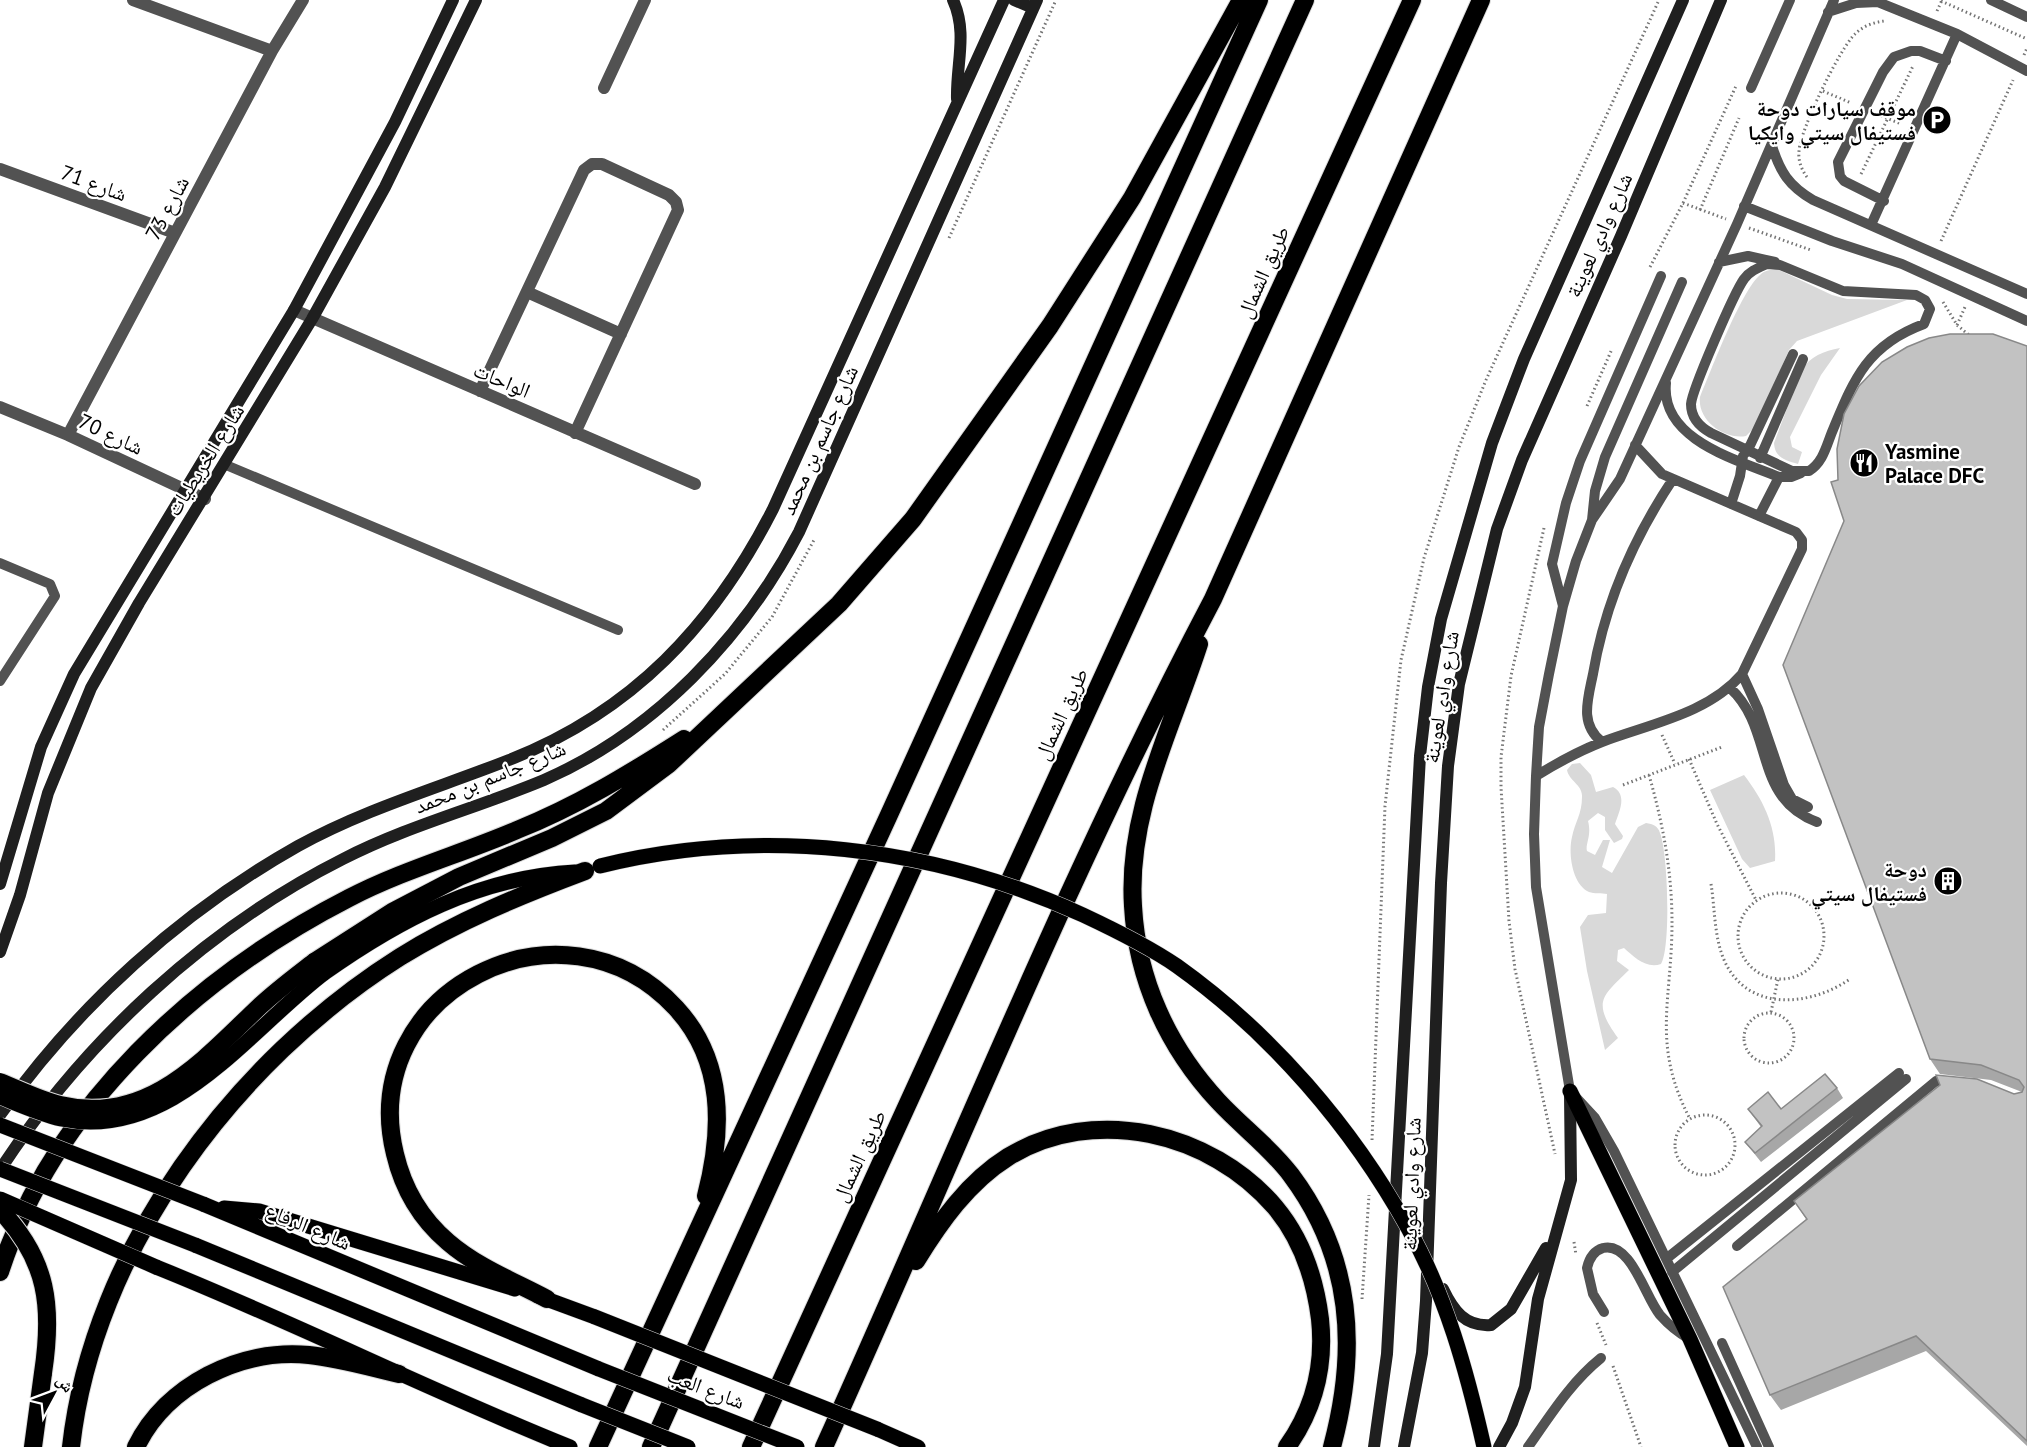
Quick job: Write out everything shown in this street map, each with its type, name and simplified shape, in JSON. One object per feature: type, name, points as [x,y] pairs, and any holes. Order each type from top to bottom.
[{"type":"highway","points":[[0,1082],[61,1105],[102,1107],[139,1101],[165,1089],[188,1072],[263,1004],[319,968],[357,932],[411,902],[606,811],[669,764],[838,604],[894,542],[956,462],[1050,326],[1132,198],[1241,0]]},
{"type":"highway","points":[[598,1447],[1259,0]]},
{"type":"highway","points":[[651,1447],[1305,0]]},
{"type":"highway","name":"طريق الشمال","points":[[751,1447],[1412,0]]},
{"type":"highway","points":[[824,1447],[1046,946],[1175,670],[1213,599],[1481,0]]},
{"type":"highway","points":[[1213,599],[1188,677],[1157,757],[1136,832],[1132,873],[1137,947],[1148,988],[1175,1045],[1194,1073],[1220,1103],[1259,1139],[1291,1174],[1316,1213],[1332,1250],[1344,1298],[1348,1350],[1341,1410],[1332,1447]]},
{"type":"highway","points":[[0,1272],[21,1216],[40,1179],[88,1108],[160,1033],[243,964],[349,898],[407,870],[515,831],[582,801],[621,780],[721,716]]},
{"type":"highway","points":[[71,1447],[81,1391],[93,1350],[129,1258],[154,1210],[185,1161],[267,1062],[314,1020],[400,958],[485,912],[592,869]]},
{"type":"highway","points":[[546,1299],[473,1261],[447,1241],[410,1196],[399,1172],[392,1142],[390,1113],[393,1084],[412,1036],[424,1017],[455,987],[499,964],[526,957],[558,955],[593,957],[617,964],[664,995],[685,1017],[709,1064],[719,1116],[715,1152],[693,1242]]},
{"type":"highway","points":[[882,1314],[954,1206],[971,1187],[1007,1157],[1052,1138],[1097,1130],[1151,1133],[1178,1142],[1227,1164],[1275,1208],[1303,1253],[1312,1278],[1322,1341],[1319,1375],[1310,1404],[1287,1447]]},
{"type":"highway","points":[[0,1210],[20,1232],[33,1252],[43,1278],[47,1332],[33,1447]]},
{"type":"highway","points":[[136,1447],[156,1416],[178,1395],[203,1377],[250,1359],[283,1354],[308,1354],[399,1374]]},
{"type":"main road","name":"شارع الخريطيات","points":[[0,884],[27,784],[56,710],[93,639],[187,490],[294,310],[395,122],[453,0]]},
{"type":"main road","name":"شارع الخريطيات","points":[[0,952],[20,895],[48,793],[75,723],[113,647],[226,465],[312,319],[390,177],[476,0]]},
{"type":"main road","points":[[953,0],[962,23],[957,75],[958,103]]},
{"type":"main road","name":"شارع جاسم بن محمد","points":[[0,1115],[53,1047],[95,1002],[163,939],[224,892],[300,845],[338,826],[394,802],[508,761],[580,728],[625,696],[671,655],[716,605],[760,535],[1004,0]]},
{"type":"main road","points":[[1014,0],[1035,4]]},
{"type":"main road","name":"شارع وادي لعوينة","points":[[1374,1447],[1387,1354],[1420,756],[1428,687],[1441,619],[1492,443],[1524,359],[1683,0]]},
{"type":"main road","name":"شارع وادي لعوينة","points":[[1404,1447],[1422,1353],[1429,1247],[1441,883],[1448,766],[1459,684],[1497,529],[1522,460],[1550,392],[1622,236],[1721,0]]},
{"type":"main road","name":"شارع جاسم بن محمد","points":[[0,1170],[35,1120],[88,1057],[176,972],[231,929],[282,893],[354,854],[405,831],[537,783],[588,757],[651,715],[692,678],[728,638],[773,580],[799,532],[1035,4]]},
{"type":"main road","points":[[0,1097],[44,1114],[83,1122],[116,1119],[153,1109],[197,1084],[319,968],[435,906],[516,878],[592,869],[655,854],[767,844],[825,847],[898,856],[975,874],[1038,894],[1101,923],[1176,965],[1215,996],[1280,1056],[1336,1121],[1368,1164],[1409,1229],[1442,1301],[1473,1399],[1484,1447]]},
{"type":"main road","points":[[1429,1247],[1440,1281],[1456,1311],[1472,1324],[1491,1325],[1511,1309],[1554,1234],[1566,1207],[1571,1180],[1570,1091]]},
{"type":"main road","points":[[1570,1091],[1690,1339],[1737,1447]]},
{"type":"main road","name":"شارع الرفاع","points":[[0,1125],[206,1206],[599,1369]]},
{"type":"main road","points":[[0,1170],[195,1245],[688,1447]]},
{"type":"main road","points":[[0,1199],[230,1297],[399,1374],[568,1446]]},
{"type":"main road","points":[[206,1206],[259,1211],[546,1299],[918,1447]]},
{"type":"main road","points":[[1499,1447],[1512,1423],[1525,1387],[1538,1299],[1554,1234]]},
{"type":"main road","name":"شارع العب","points":[[599,1369],[797,1447]]},
{"type":"street","points":[[133,0],[272,51]]},
{"type":"street","name":"شارع 73","points":[[68,435],[272,51],[303,0]]},
{"type":"street","points":[[603,88],[645,0]]},
{"type":"street","points":[[480,391],[584,170],[597,163],[612,169],[669,195],[678,206],[677,214],[575,433]]},
{"type":"street","name":"شارع 71","points":[[0,170],[175,233]]},
{"type":"street","points":[[527,292],[621,334]]},
{"type":"street","name":"الواحات","points":[[294,310],[695,484]]},
{"type":"street","name":"شارع 70","points":[[0,407],[68,435],[205,499]]},
{"type":"lane","points":[[1751,88],[1790,0]]},
{"type":"lane","points":[[1592,520],[1612,494],[1635,445],[1772,146],[1834,0]]},
{"type":"lane","points":[[1990,0],[2027,17]]},
{"type":"lane","points":[[1828,12],[1856,3],[1878,2],[1957,34],[2023,69]]},
{"type":"lane","points":[[1871,225],[1884,201],[1957,34]]},
{"type":"lane","points":[[1884,201],[1855,187],[1840,176],[1838,162],[1888,64],[1902,53],[1920,51],[1946,61]]},
{"type":"lane","points":[[1772,146],[1778,166],[1796,190],[1813,201],[2027,294]]},
{"type":"lane","points":[[1744,206],[1832,241],[1902,264],[2027,321]]},
{"type":"lane","points":[[1719,262],[1757,256],[1780,265],[1843,291],[1916,295],[1925,300],[1930,309],[1924,324],[1891,339],[1870,357],[1851,387],[1821,460],[1809,471],[1791,477],[1779,477],[1699,425],[1692,412],[1692,398],[1744,279],[1751,272],[1767,264],[1780,265]]},
{"type":"lane","points":[[1563,606],[1552,564],[1566,503],[1580,461],[1661,276]]},
{"type":"lane","points":[[1682,282],[1605,456],[1595,491],[1592,520],[1576,561],[1563,606],[1539,727],[1534,834],[1536,887],[1570,1091],[1590,1112],[1605,1135],[1757,1447]]},
{"type":"lane","points":[[1731,504],[1744,454],[1798,356],[1760,458]]},
{"type":"lane","points":[[1667,376],[1669,408],[1681,427],[1698,440],[1802,472]]},
{"type":"lane","points":[[1536,776],[1602,742],[1705,704],[1730,688],[1742,674],[1803,545],[1796,532],[1673,479],[1652,465],[1635,445]]},
{"type":"lane","points":[[226,465],[618,630]]},
{"type":"lane","points":[[1759,516],[1779,477]]},
{"type":"lane","points":[[1602,742],[1588,728],[1587,707],[1604,616],[1631,552],[1660,497],[1673,479]]},
{"type":"lane","points":[[0,562],[51,584],[55,596],[0,681]]},
{"type":"lane","points":[[1742,674],[1758,709],[1789,795],[1796,802],[1808,807]]},
{"type":"lane","points":[[1730,688],[1749,714],[1783,801],[1797,813],[1817,822]]},
{"type":"lane","points":[[1666,1258],[1902,1076],[1672,1272]]},
{"type":"lane","points":[[1737,1246],[1936,1081],[1966,1084]]},
{"type":"lane","points":[[1604,1312],[1593,1294],[1587,1268],[1595,1252],[1601,1248],[1614,1248],[1626,1254],[1659,1314],[1678,1332],[1690,1339]]},
{"type":"lane","points":[[1722,1343],[1769,1447]]},
{"type":"lane","points":[[1528,1447],[1572,1386],[1601,1358]]},
{"type":"path","points":[[949,239],[1056,0]]},
{"type":"path","points":[[1941,1],[2027,39]]},
{"type":"path","points":[[1811,183],[1803,172],[1799,150],[1808,122],[1839,59],[1850,40],[1864,27],[1881,21],[1895,23]]},
{"type":"path","points":[[1935,254],[2023,69],[2027,48]]},
{"type":"path","points":[[1855,187],[1920,51]]},
{"type":"path","points":[[1700,210],[1739,118]]},
{"type":"path","points":[[1683,203],[1826,255],[1832,241]]},
{"type":"path","points":[[1937,295],[1957,325],[1976,339]]},
{"type":"path","points":[[656,735],[725,674],[772,617],[817,533]]},
{"type":"path","points":[[1657,722],[1675,764]]},
{"type":"path","points":[[1623,785],[1722,747]]},
{"type":"path","points":[[1689,759],[1717,824],[1756,900]]},
{"type":"path","points":[[1648,775],[1665,837],[1671,886],[1672,924],[1666,1028],[1667,1058],[1674,1086],[1690,1119]]},
{"type":"path","points":[[1711,884],[1725,962],[1744,987],[1774,999],[1794,1001],[1814,998],[1833,991],[1850,979]]},
{"type":"path","points":[[1784,892],[1799,896],[1812,904],[1821,916],[1825,931],[1824,946],[1818,960],[1800,974],[1778,979],[1757,971],[1742,955],[1738,940],[1739,925],[1745,911],[1756,900],[1769,893],[1784,892]]},
{"type":"path","points":[[1771,1013],[1778,979]]},
{"type":"path","points":[[1771,1013],[1785,1019],[1793,1033],[1794,1041],[1792,1048],[1782,1060],[1767,1064],[1752,1057],[1744,1044],[1744,1036],[1750,1022],[1763,1014],[1771,1013]]},
{"type":"path","points":[[1707,1115],[1723,1121],[1729,1127],[1735,1143],[1734,1152],[1726,1167],[1719,1172],[1703,1176],[1694,1173],[1687,1169],[1676,1156],[1678,1131],[1690,1119],[1707,1115]]},
{"type":"shaded area","points":[[1777,269],[1832,295],[1847,299],[1907,300],[1797,341],[1789,350],[1756,426],[1746,436],[1729,435],[1707,421],[1700,405],[1700,397],[1744,297],[1762,273]]},
{"type":"shaded area","points":[[1840,348],[1821,375],[1790,437],[1792,447],[1802,452],[1798,464],[1785,460],[1776,452],[1774,443],[1801,371],[1818,355]]},
{"type":"shaded area","points":[[1580,763],[1591,775],[1596,792],[1613,787],[1618,790],[1621,799],[1615,824],[1623,836],[1622,839],[1614,843],[1605,830],[1605,817],[1598,813],[1588,821],[1587,851],[1595,855],[1603,840],[1610,840],[1602,867],[1612,873],[1638,827],[1646,823],[1655,826],[1659,831],[1665,860],[1667,921],[1664,955],[1661,964],[1650,965],[1645,964],[1624,948],[1618,950],[1617,961],[1629,970],[1607,993],[1604,1000],[1605,1015],[1618,1038],[1605,1050],[1587,971],[1580,927],[1588,915],[1606,913],[1607,894],[1591,893],[1583,888],[1575,875],[1571,859],[1572,837],[1581,808],[1582,793],[1567,770],[1572,764]]},
{"type":"shaded area","points":[[1744,775],[1768,815],[1775,849],[1775,861],[1750,868],[1742,859],[1710,790]]},
{"type":"building","name":"دوحة فستيفال سيتي","points":[[1950,334],[1993,334],[2027,346],[2027,1441],[1916,1336],[1770,1395],[1723,1287],[1807,1219],[1794,1201],[1940,1085],[1936,1075],[1977,1079],[2014,1094],[2022,1092],[2024,1087],[2019,1080],[1981,1065],[1930,1059],[1783,665],[1844,521],[1831,482],[1838,480],[1837,449],[1844,414],[1859,386],[1882,362],[1907,347],[1929,338]]},
{"type":"building","points":[[1825,1074],[1837,1088],[1755,1153],[1745,1142],[1762,1126],[1748,1109],[1768,1092],[1781,1109]]},
{"type":"place","name":"موقف سيارات دوحة فستيفال سيتي وايكيا","points":[[1937,120]]},
{"type":"place","name":"Yasmine Palace DFC","points":[[1864,463]]},
{"type":"place","name":"دوحة فستيفال سيتي","points":[[1948,881]]}]
